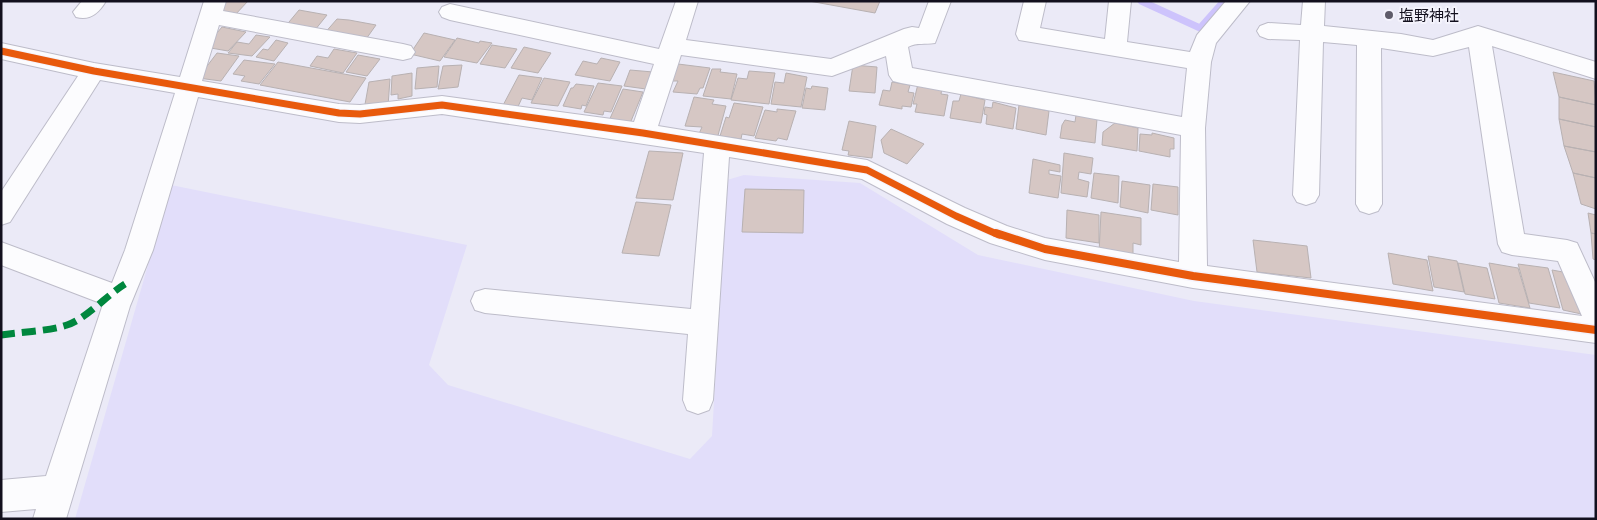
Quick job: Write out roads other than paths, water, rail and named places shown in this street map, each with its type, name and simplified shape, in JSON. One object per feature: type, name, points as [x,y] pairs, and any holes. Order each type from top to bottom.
[{"type":"street","points":[[643,133],[687,1]]},
{"type":"street","points":[[450,12],[670,52],[832,68],[896,44],[912,35],[927,37],[940,1]]},
{"type":"street","points":[[1035,1],[1027,34],[1199,62]]},
{"type":"street","points":[[1115,48],[1120,1]]},
{"type":"street","points":[[1193,276],[1193,128],[1199,62],[1205,40],[1239,1]]},
{"type":"street","points":[[1306,195],[1314,1]]},
{"type":"street","points":[[1,496],[53,505],[116,306],[139,250],[212,9],[403,52]]},
{"type":"street","points":[[1268,31],[1312,33],[1433,48],[1458,42],[1478,34],[1596,71]]},
{"type":"street","points":[[1478,34],[1512,244],[1567,251],[1596,315]]},
{"type":"street","points":[[1369,39],[1369,204]]},
{"type":"street","points":[[896,44],[901,75],[1193,128]]},
{"type":"street","points":[[5,57],[339,114],[360,114],[442,105],[643,133],[867,170],[956,216],[1000,235],[1045,249],[1193,276],[1596,330]]},
{"type":"street","points":[[1,214],[94,71]]},
{"type":"street","points":[[698,400],[717,145]]},
{"type":"street","points":[[1,252],[109,294]]},
{"type":"street","points":[[485,301],[704,323]]},
{"type":"waterway","points":[[1141,1],[1200,28],[1224,1]]},
{"type":"place","name":"塩野神社","points":[[1389,15]]}]
